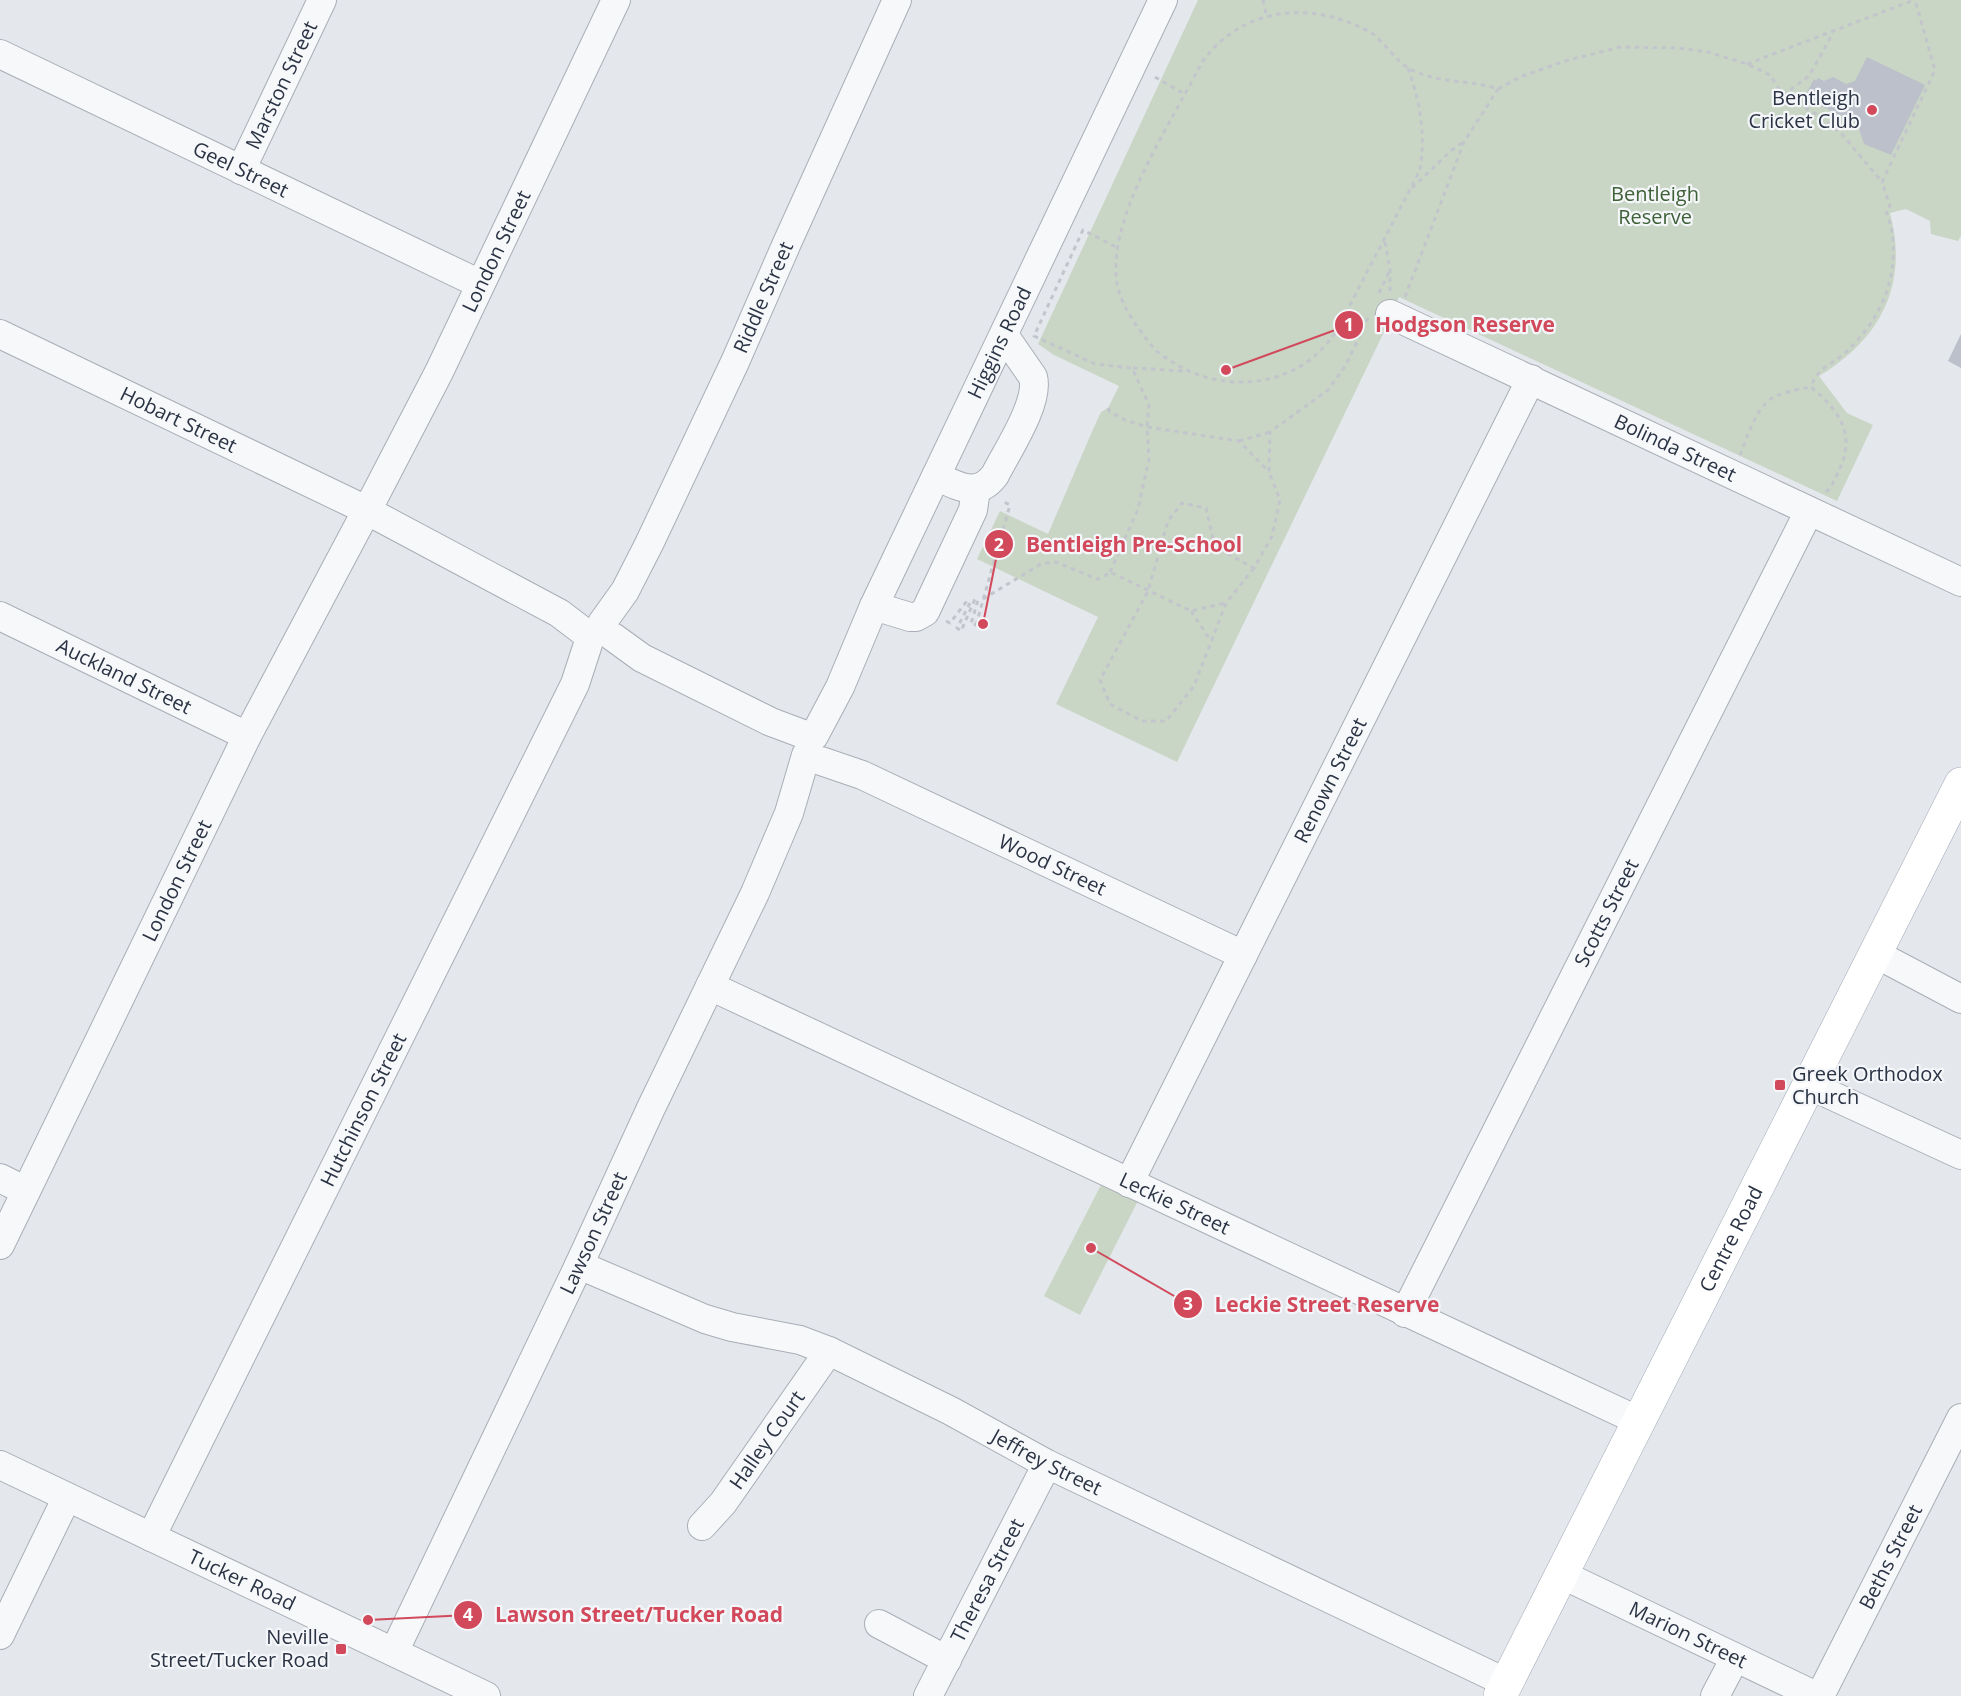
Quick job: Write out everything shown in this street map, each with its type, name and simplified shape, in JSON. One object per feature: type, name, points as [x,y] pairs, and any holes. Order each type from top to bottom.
[{"type":"main road","name":"Centre Road","points":[[1504,1690],[1961,784]]},
{"type":"street","name":"Marston Street","points":[[241,170],[322,0]]},
{"type":"street","name":"London Street","points":[[0,1245],[247,736],[425,399],[616,0]]},
{"type":"street","name":"Riddle Street","points":[[600,636],[649,544],[735,362],[897,0]]},
{"type":"street","name":"Higgins Road","points":[[816,749],[873,606],[1163,0]]},
{"type":"street","name":"Geel Street","points":[[0,54],[480,284]]},
{"type":"street","name":"Bolinda Street","points":[[1379,309],[1531,379],[1816,503],[1961,582]]},
{"type":"street","name":"Hobart Street","points":[[0,334],[366,510],[642,658],[771,722],[816,749]]},
{"type":"street","points":[[936,476],[962,487],[976,489],[989,483],[1024,418],[1034,394],[1035,385],[1033,377],[1004,335]]},
{"type":"street","name":"Renown Street","points":[[1129,1183],[1531,379]]},
{"type":"street","points":[[873,606],[910,617],[916,617],[925,612],[973,510],[976,489]]},
{"type":"street","name":"Scotts Street","points":[[1406,1313],[1816,503]]},
{"type":"street","name":"Auckland Street","points":[[3,623],[247,736]]},
{"type":"street","name":"Hutchinson Street","points":[[151,1537],[600,636]]},
{"type":"street","name":"Wood Street","points":[[816,749],[862,775],[1243,955]]},
{"type":"street","name":"Lawson Street","points":[[394,1652],[755,893],[816,749]]},
{"type":"street","points":[[1876,954],[1961,999]]},
{"type":"street","name":"Leckie Street","points":[[710,986],[1639,1421]]},
{"type":"street","points":[[1809,1085],[1961,1155]]},
{"type":"street","points":[[0,1178],[26,1191]]},
{"type":"street","name":"Jeffrey Street","points":[[579,1264],[711,1321],[800,1340],[829,1351],[951,1411],[1047,1464],[1504,1690]]},
{"type":"street","name":"Halley Court","points":[[702,1526],[723,1503],[829,1351]]},
{"type":"street","name":"Beths Street","points":[[1818,1696],[1951,1460],[1961,1418]]},
{"type":"street","name":"Theresa Street","points":[[928,1696],[1047,1464]]},
{"type":"street","name":"Tucker Road","points":[[0,1466],[394,1652],[443,1687],[486,1696]]},
{"type":"street","points":[[0,1635],[67,1497]]},
{"type":"street","name":"Marion Street","points":[[1561,1574],[1818,1696]]},
{"type":"street","points":[[879,1624],[947,1660]]},
{"type":"street","points":[[1715,1696],[1735,1658]]},
{"type":"path","points":[[1263,0],[1266,14]]},
{"type":"path","points":[[1748,64],[1915,0],[1935,70],[1882,182]]},
{"type":"path","points":[[1116,247],[1083,230],[1034,336],[1095,364],[1185,371],[1222,382],[1250,382],[1274,377],[1303,365],[1322,350],[1336,332],[1420,170],[1424,148],[1418,96],[1407,68],[1384,42],[1357,23],[1327,11],[1301,8]]},
{"type":"path","points":[[1185,371],[1154,349],[1127,313],[1116,278],[1116,247],[1138,182],[1202,62],[1213,48],[1237,28],[1281,9]]},
{"type":"path","points":[[1783,95],[1809,76],[1816,67],[1833,31]]},
{"type":"path","points":[[1379,309],[1403,300],[1464,142],[1498,89],[1520,77],[1565,61],[1620,47],[1678,48],[1708,52],[1748,64],[1770,75],[1783,95],[1816,114],[1841,133],[1882,182],[1890,206],[1886,210],[1893,241],[1893,264],[1882,307],[1863,335],[1844,354],[1818,371],[1811,387]]},
{"type":"path","points":[[1407,68],[1434,79],[1485,84],[1498,89]]},
{"type":"path","points":[[1155,77],[1186,94]]},
{"type":"path","points":[[1409,192],[1452,150],[1464,142]]},
{"type":"path","points":[[1108,408],[1110,412],[1125,420],[1147,427],[1239,441],[1270,432],[1328,390],[1346,365],[1379,309],[1390,270],[1385,240]]},
{"type":"path","points":[[1379,309],[1390,270]]},
{"type":"path","points":[[984,599],[1041,564],[1056,562],[1097,579],[1110,572],[1138,509],[1149,459],[1147,427],[1149,405],[1132,368]]},
{"type":"path","points":[[1739,457],[1755,421],[1769,401],[1775,397],[1811,387]]},
{"type":"path","points":[[1811,387],[1836,412],[1844,425],[1847,448],[1830,489],[1816,503]]},
{"type":"path","points":[[1269,472],[1270,432]]},
{"type":"path","points":[[1239,441],[1269,472],[1280,500],[1272,536],[1254,568],[1227,603],[1194,686],[1167,721],[1142,721],[1110,704],[1100,680],[1148,591],[1168,521],[1182,503],[1206,508],[1215,547],[1254,568]]},
{"type":"path","points":[[950,623],[966,602],[970,603],[957,628],[962,631],[975,599],[978,600],[971,624],[976,625],[1010,505]]},
{"type":"path","points":[[1110,572],[1191,611],[1211,641]]},
{"type":"path","points":[[1191,611],[1227,603]]},
{"type":"green space","name":"Bentleigh Reserve","points":[[1198,0],[1961,0],[1961,236],[1958,241],[1931,234],[1930,221],[1906,209],[1890,213],[1895,239],[1896,263],[1885,307],[1874,327],[1859,345],[1819,376],[1847,413],[1873,425],[1837,501],[1399,297],[1177,762],[1056,704],[1098,617],[977,559],[1000,511],[1048,534],[1101,412],[1108,408],[1119,386],[1054,355],[1038,344]]},
{"type":"green space","points":[[1103,1181],[1139,1199],[1080,1315],[1044,1296]]},
{"type":"building","name":"Bentleigh Cricket Club","points":[[1867,57],[1925,85],[1891,155],[1864,144],[1857,123],[1804,98],[1814,79],[1824,81],[1833,77],[1846,84],[1855,81]]},
{"type":"building","points":[[1961,334],[1961,368],[1948,361]]},
{"type":"place","name":"Bentleigh Cricket Club","points":[[1872,110]]},
{"type":"place","name":"Hodgson Reserve","points":[[1226,370]]},
{"type":"place","name":"Bentleigh Pre-School","points":[[983,624]]},
{"type":"place","name":"Greek Orthodox Church","points":[[1780,1085]]},
{"type":"place","name":"Leckie Street Reserve","points":[[1091,1248]]},
{"type":"place","name":"Lawson Street/Tucker Road","points":[[368,1620]]},
{"type":"place","name":"Neville Street/Tucker Road","points":[[341,1649]]}]
